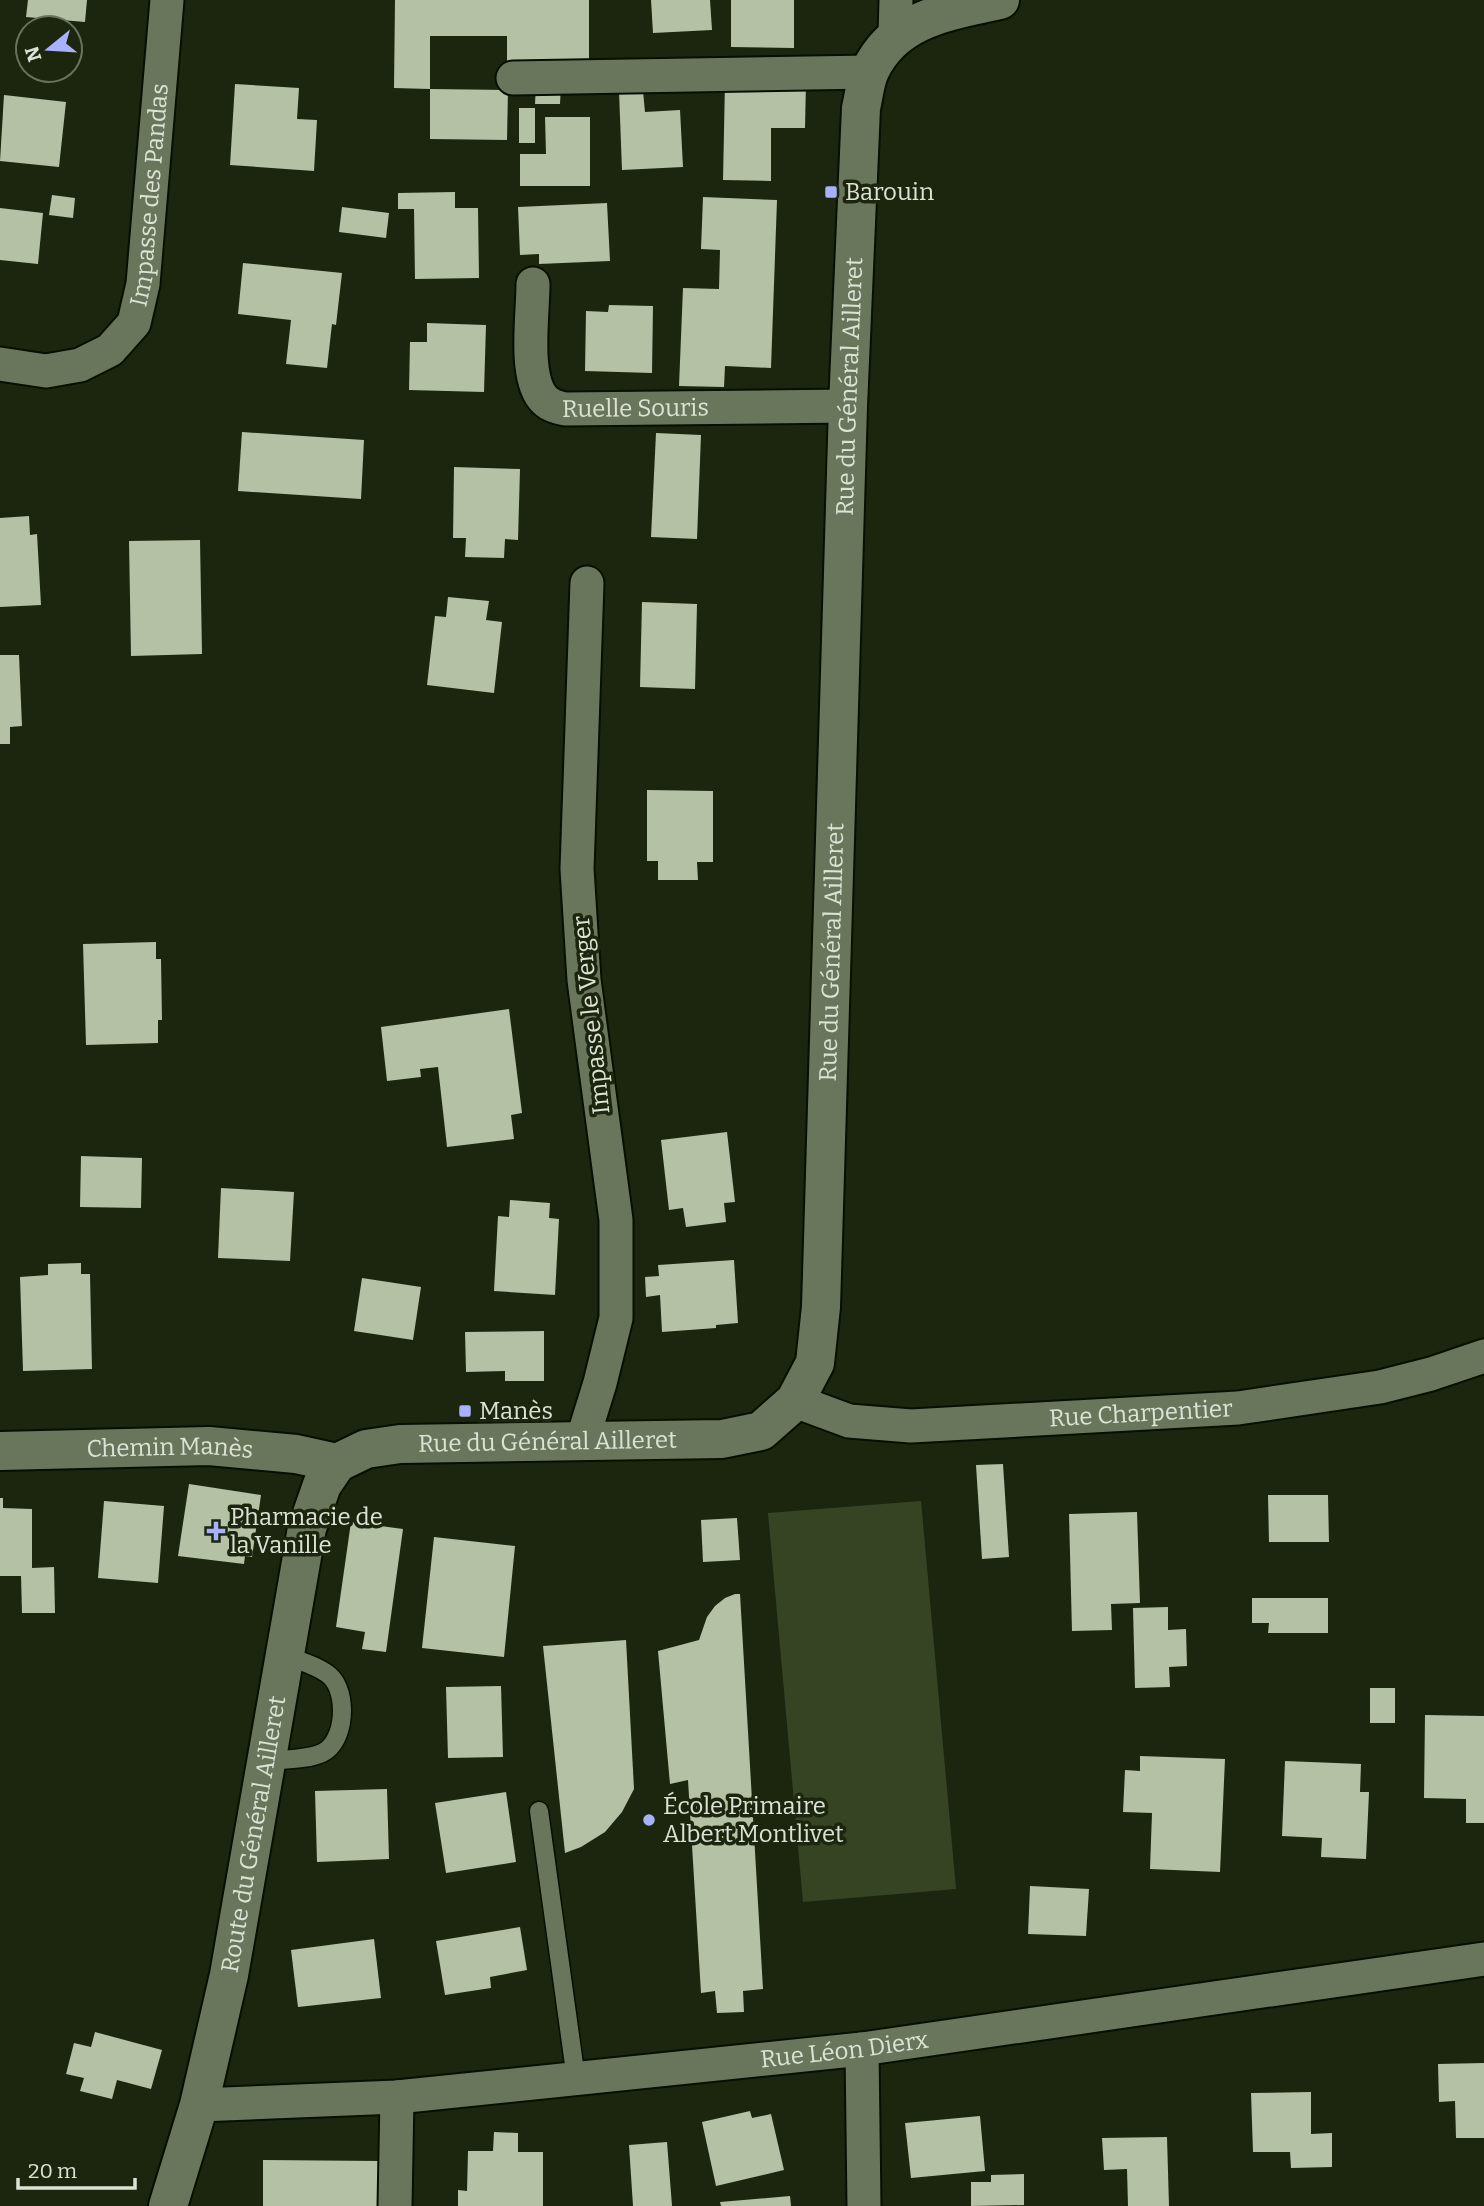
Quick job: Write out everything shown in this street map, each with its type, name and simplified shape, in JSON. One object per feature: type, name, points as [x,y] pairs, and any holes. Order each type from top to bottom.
[{"type":"main road","points":[[896,18],[920,21],[947,11],[1000,0]]},
{"type":"main road","name":"Rue du Général Ailleret","points":[[337,1463],[366,1449],[400,1444],[722,1439],[761,1430],[795,1401],[815,1363],[821,1307],[848,406],[861,108],[870,72],[896,18]]},
{"type":"main road","name":"Chemin Manès","points":[[0,1451],[209,1446],[296,1454],[337,1463]]},
{"type":"main road","name":"Route du Général Ailleret","points":[[168,2206],[199,2105],[229,1975],[307,1528],[322,1485],[337,1463]]},
{"type":"street","name":"Impasse des Pandas","points":[[0,364],[46,371],[80,365],[110,350],[134,323],[143,284],[167,0]]},
{"type":"street","points":[[513,78],[870,72]]},
{"type":"street","name":"Ruelle Souris","points":[[533,284],[532,366],[535,384],[542,398],[553,407],[848,406]]},
{"type":"street","name":"Impasse le Verger","points":[[582,1441],[616,1318],[616,1220],[584,981],[577,869],[587,583]]},
{"type":"street","name":"Rue Charpentier","points":[[795,1401],[849,1421],[911,1426],[1238,1408],[1380,1387],[1432,1374],[1484,1356]]},
{"type":"street","name":"Rue Léon Dierx","points":[[199,2105],[397,2097],[862,2049],[1484,1959]]},
{"type":"street","points":[[862,2049],[864,2206]]},
{"type":"street","points":[[395,2206],[397,2097]]},
{"type":"lane","points":[[268,1761],[320,1754],[332,1747],[339,1735],[342,1700],[338,1685],[327,1673],[285,1655]]},
{"type":"lane","points":[[539,1811],[576,2079]]},
{"type":"green space","points":[[921,1501],[956,1889],[803,1902],[768,1513]]},
{"type":"building","points":[[28,0],[87,0],[85,22],[84,14],[26,14]]},
{"type":"building","points":[[395,0],[589,0],[589,62],[507,61],[507,36],[430,36],[430,89],[394,88]]},
{"type":"building","points":[[651,0],[710,0],[712,30],[653,33]]},
{"type":"building","points":[[731,0],[794,0],[794,48],[731,47]]},
{"type":"building","points":[[725,81],[806,82],[805,128],[771,128],[771,181],[723,180]]},
{"type":"building","points":[[235,84],[299,88],[297,119],[317,120],[314,171],[230,165]]},
{"type":"building","points":[[536,84],[561,84],[560,104],[535,104]]},
{"type":"building","points":[[430,89],[508,90],[507,140],[430,139]]},
{"type":"building","points":[[619,91],[643,91],[645,112],[680,110],[683,167],[622,170]]},
{"type":"building","points":[[4,95],[66,102],[59,167],[0,161]]},
{"type":"building","points":[[519,108],[535,108],[535,143],[519,143]]},
{"type":"building","points":[[545,117],[590,117],[590,186],[520,186],[520,154],[546,154]]},
{"type":"building","points":[[455,192],[455,208],[478,208],[479,278],[415,279],[414,209],[398,209],[398,193]]},
{"type":"building","points":[[52,195],[75,198],[73,218],[49,215]]},
{"type":"building","points":[[703,197],[777,200],[771,368],[725,366],[724,387],[679,386],[683,288],[719,289],[720,250],[701,249]]},
{"type":"building","points":[[607,203],[610,261],[539,264],[539,254],[520,255],[518,207]]},
{"type":"building","points":[[342,207],[389,213],[386,238],[339,232]]},
{"type":"building","points":[[0,208],[43,213],[38,264],[0,260]]},
{"type":"building","points":[[243,263],[342,273],[336,325],[332,324],[327,368],[286,364],[291,320],[238,314]]},
{"type":"building","points":[[609,305],[653,306],[652,373],[585,371],[586,311],[608,312]]},
{"type":"building","points":[[427,323],[486,325],[484,392],[409,390],[410,342],[427,342]]},
{"type":"building","points":[[242,432],[364,440],[361,499],[238,491]]},
{"type":"building","points":[[656,433],[701,435],[697,539],[651,537]]},
{"type":"building","points":[[454,467],[520,469],[518,540],[505,539],[504,558],[465,557],[466,538],[453,538]]},
{"type":"building","points":[[29,516],[30,535],[37,534],[41,605],[0,607],[0,518]]},
{"type":"building","points":[[200,540],[202,654],[131,656],[129,541]]},
{"type":"building","points":[[448,597],[489,601],[486,620],[502,622],[494,693],[427,685],[435,616],[446,617]]},
{"type":"building","points":[[642,602],[697,604],[695,689],[640,687]]},
{"type":"building","points":[[0,655],[19,655],[22,726],[10,727],[10,744],[0,744]]},
{"type":"building","points":[[647,790],[713,791],[713,862],[697,862],[698,880],[658,880],[658,861],[647,861]]},
{"type":"building","points":[[156,942],[156,959],[161,959],[162,1020],[158,1020],[158,1043],[86,1045],[83,944]]},
{"type":"building","points":[[509,1009],[522,1113],[511,1115],[514,1139],[447,1147],[438,1067],[420,1069],[421,1077],[387,1081],[381,1027]]},
{"type":"building","points":[[727,1132],[735,1202],[724,1203],[726,1222],[686,1227],[683,1208],[669,1210],[661,1140]]},
{"type":"building","points":[[81,1156],[142,1158],[141,1208],[80,1207]]},
{"type":"building","points":[[221,1188],[294,1192],[290,1261],[218,1258]]},
{"type":"building","points":[[510,1200],[550,1203],[549,1218],[559,1219],[555,1295],[494,1291],[498,1216],[509,1217]]},
{"type":"building","points":[[734,1260],[738,1323],[716,1325],[716,1328],[662,1332],[660,1295],[646,1297],[645,1277],[659,1276],[658,1265]]},
{"type":"building","points":[[81,1263],[81,1274],[90,1274],[92,1369],[23,1371],[20,1277],[48,1275],[48,1264]]},
{"type":"building","points":[[362,1278],[421,1287],[413,1340],[354,1331]]},
{"type":"building","points":[[544,1331],[544,1381],[505,1381],[505,1371],[466,1372],[465,1332]]},
{"type":"building","points":[[1003,1464],[1009,1557],[982,1559],[976,1465]]},
{"type":"building","points":[[189,1484],[261,1495],[252,1557],[245,1556],[244,1564],[178,1556]]},
{"type":"building","points":[[1268,1495],[1328,1495],[1329,1542],[1269,1542]]},
{"type":"building","points":[[0,1498],[3,1498],[3,1508],[32,1509],[32,1568],[54,1567],[55,1613],[22,1613],[21,1576],[0,1576]]},
{"type":"building","points":[[104,1501],[164,1506],[158,1583],[98,1578]]},
{"type":"building","points":[[1137,1512],[1140,1603],[1111,1604],[1112,1630],[1072,1631],[1069,1514]]},
{"type":"building","points":[[737,1518],[740,1560],[703,1562],[701,1520]]},
{"type":"building","points":[[351,1522],[403,1529],[386,1652],[362,1649],[365,1632],[336,1627]]},
{"type":"building","points":[[434,1537],[515,1546],[504,1657],[422,1648]]},
{"type":"building","points":[[735,1594],[740,1594],[763,1989],[743,1991],[744,2012],[717,2013],[715,1991],[701,1993],[688,1780],[670,1784],[658,1651],[699,1640],[707,1617],[715,1606]]},
{"type":"building","points":[[1252,1598],[1328,1598],[1328,1633],[1268,1633],[1269,1623],[1252,1623]]},
{"type":"building","points":[[1168,1607],[1168,1630],[1186,1629],[1187,1666],[1169,1667],[1170,1687],[1135,1688],[1133,1608]]},
{"type":"building","points":[[626,1640],[634,1789],[622,1812],[605,1832],[581,1847],[565,1853],[543,1646]]},
{"type":"building","points":[[501,1686],[503,1757],[448,1758],[446,1687]]},
{"type":"building","points":[[1370,1688],[1395,1688],[1395,1723],[1370,1723]]},
{"type":"building","points":[[1425,1715],[1484,1716],[1484,1823],[1466,1823],[1466,1799],[1424,1798]]},
{"type":"building","points":[[1140,1756],[1225,1759],[1220,1872],[1150,1869],[1152,1813],[1123,1812],[1125,1770],[1140,1771]]},
{"type":"building","points":[[1285,1761],[1361,1764],[1360,1792],[1369,1792],[1366,1859],[1321,1857],[1322,1838],[1282,1836]]},
{"type":"building","points":[[387,1789],[389,1859],[317,1862],[315,1791]]},
{"type":"building","points":[[506,1792],[516,1862],[446,1873],[435,1803]]},
{"type":"building","points":[[1030,1886],[1089,1889],[1086,1936],[1028,1934]]},
{"type":"building","points":[[520,1927],[527,1970],[490,1977],[491,1988],[445,1995],[436,1941]]},
{"type":"building","points":[[374,1939],[381,1998],[298,2007],[291,1950]]},
{"type":"building","points":[[95,2032],[162,2050],[151,2089],[117,2080],[112,2099],[80,2091],[84,2078],[66,2074],[74,2043],[91,2047]]},
{"type":"building","points":[[1484,2063],[1484,2138],[1456,2138],[1455,2101],[1439,2102],[1438,2064]]},
{"type":"building","points":[[1311,2092],[1311,2134],[1332,2133],[1332,2167],[1291,2168],[1290,2152],[1253,2152],[1251,2093]]},
{"type":"building","points":[[750,2111],[752,2118],[771,2114],[784,2170],[716,2186],[702,2122]]},
{"type":"building","points":[[980,2116],[985,2171],[911,2178],[905,2123]]},
{"type":"building","points":[[494,2132],[518,2133],[518,2152],[543,2152],[543,2206],[458,2206],[458,2190],[467,2191],[468,2151],[493,2151]]},
{"type":"building","points":[[1167,2137],[1169,2206],[1128,2206],[1127,2169],[1104,2170],[1102,2138]]},
{"type":"building","points":[[667,2142],[672,2206],[633,2206],[629,2145]]},
{"type":"building","points":[[263,2160],[379,2161],[378,2206],[263,2206]]},
{"type":"building","points":[[1024,2174],[1024,2205],[971,2206],[971,2182],[991,2182],[991,2175]]},
{"type":"building","points":[[790,2196],[791,2206],[721,2206],[720,2202]]},
{"type":"place","name":"Barouin","points":[[831,192]]},
{"type":"place","name":"Manès","points":[[465,1411]]},
{"type":"place","name":"Pharmacie de la Vanille","points":[[216,1531]]},
{"type":"place","name":"École Primaire Albert Montlivet","points":[[649,1820]]}]
